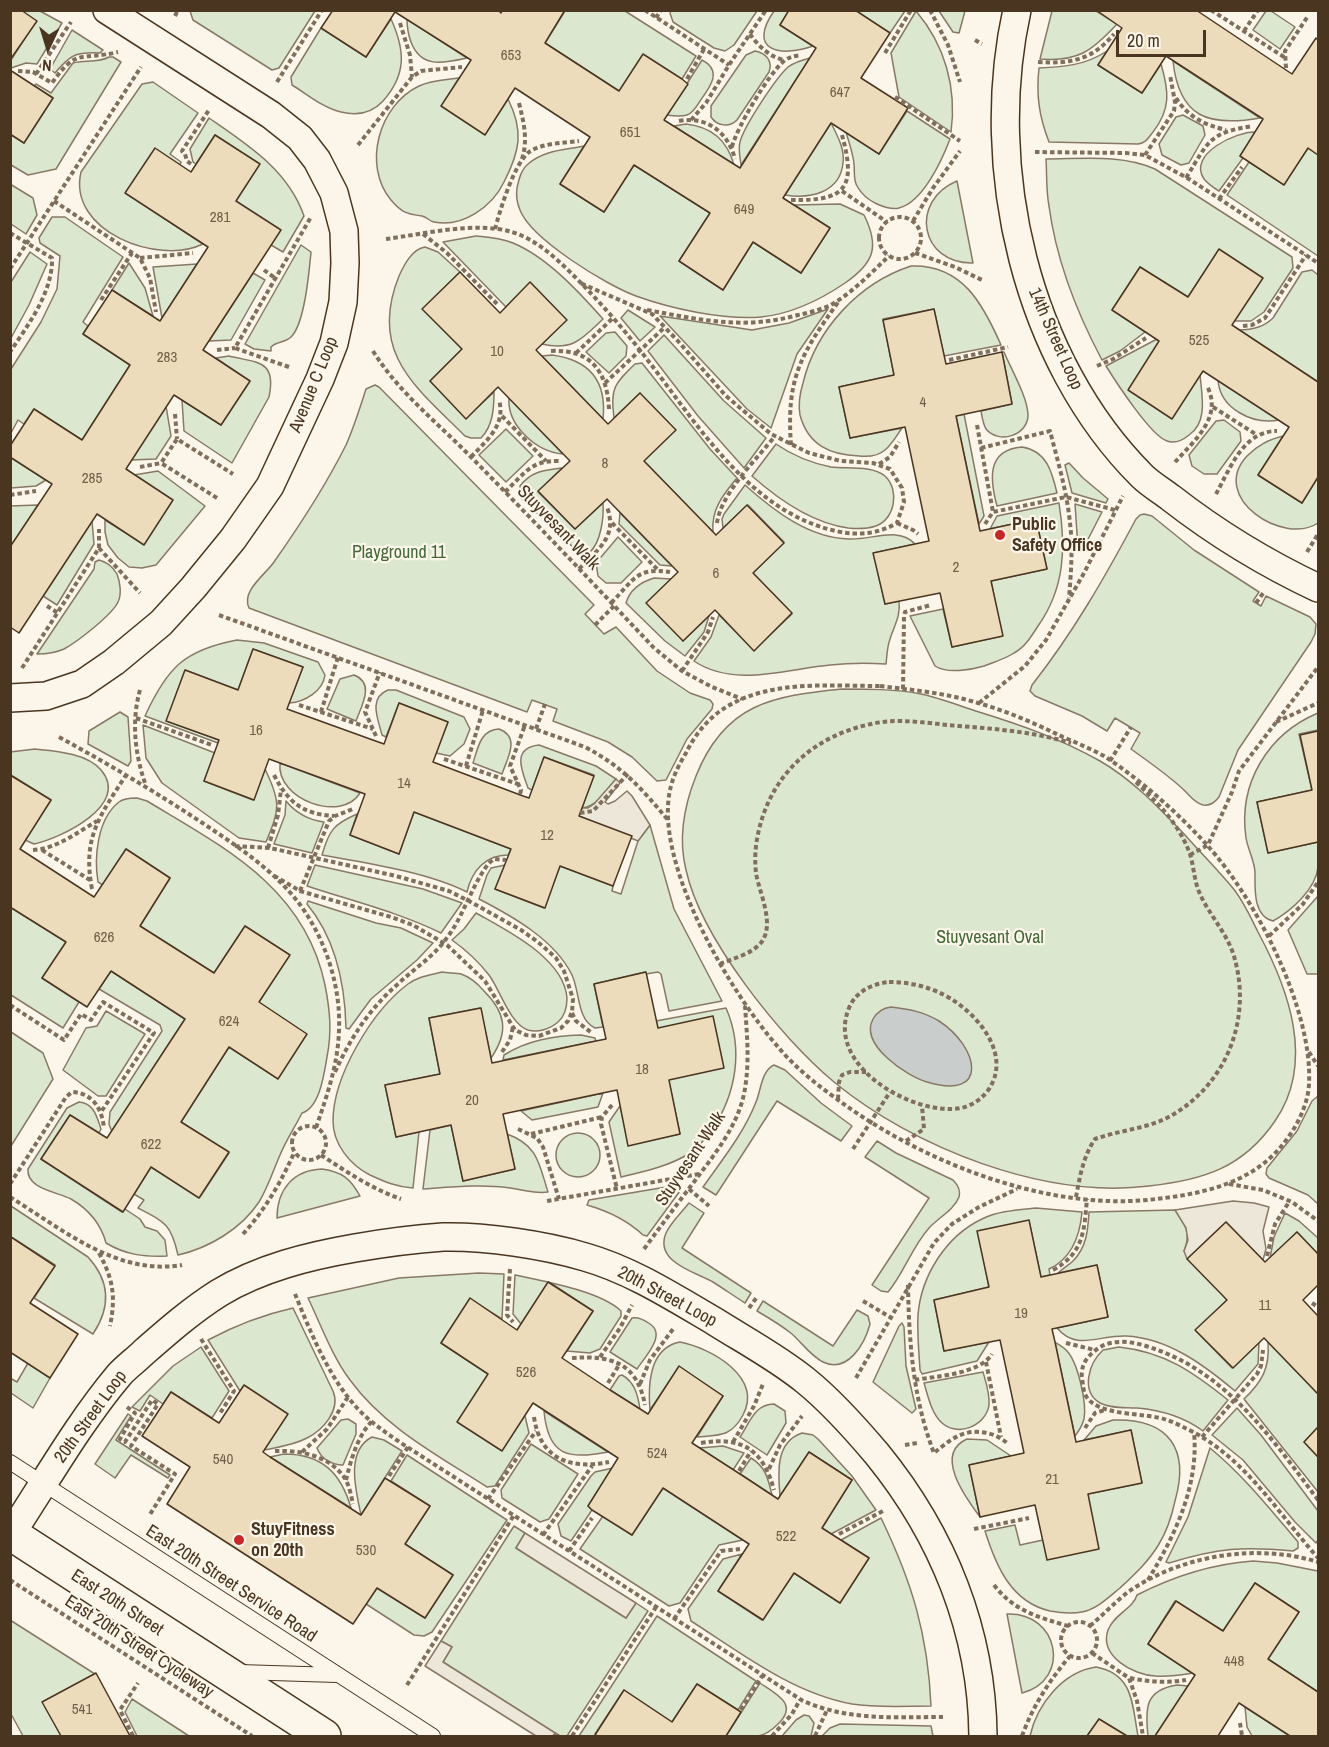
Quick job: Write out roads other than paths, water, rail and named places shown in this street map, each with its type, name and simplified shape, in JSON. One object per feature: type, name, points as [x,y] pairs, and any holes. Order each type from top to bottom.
[{"type":"street","name":"Avenue C Loop","points":[[10,698],[46,696],[82,684],[114,662],[161,623],[194,588],[270,486],[320,380],[334,343],[343,302],[344,231],[334,193],[317,160],[300,138],[271,115],[107,10]]},
{"type":"street","name":"14th Street Loop","points":[[1017,10],[1007,66],[1006,121],[1010,190],[1019,245],[1036,302],[1065,370],[1097,423],[1143,477],[1195,516],[1241,546],[1318,588]]},
{"type":"street","name":"20th Street Loop","points":[[11,1534],[79,1429],[121,1373],[170,1328],[220,1292],[265,1271],[325,1254],[390,1242],[446,1237],[519,1243],[587,1257],[639,1278],[758,1348],[804,1379],[839,1411],[900,1482],[926,1523],[946,1561],[967,1619],[979,1682],[983,1737]]},
{"type":"street","name":"East 20th Street","points":[[11,1534],[324,1737]]},
{"type":"lane","name":"East 20th Street Service Road","points":[[10,1462],[433,1737]]},
{"type":"lane","points":[[224,1672],[339,1675]]},
{"type":"place","name":"Public Safety Office","points":[[1000,535]]},
{"type":"place","name":"StuyFitness on 20th","points":[[239,1540]]},
{"type":"park label","name":"Playground 11","points":[[399,553]]},
{"type":"park label","name":"Stuyvesant Oval","points":[[990,938]]}]
